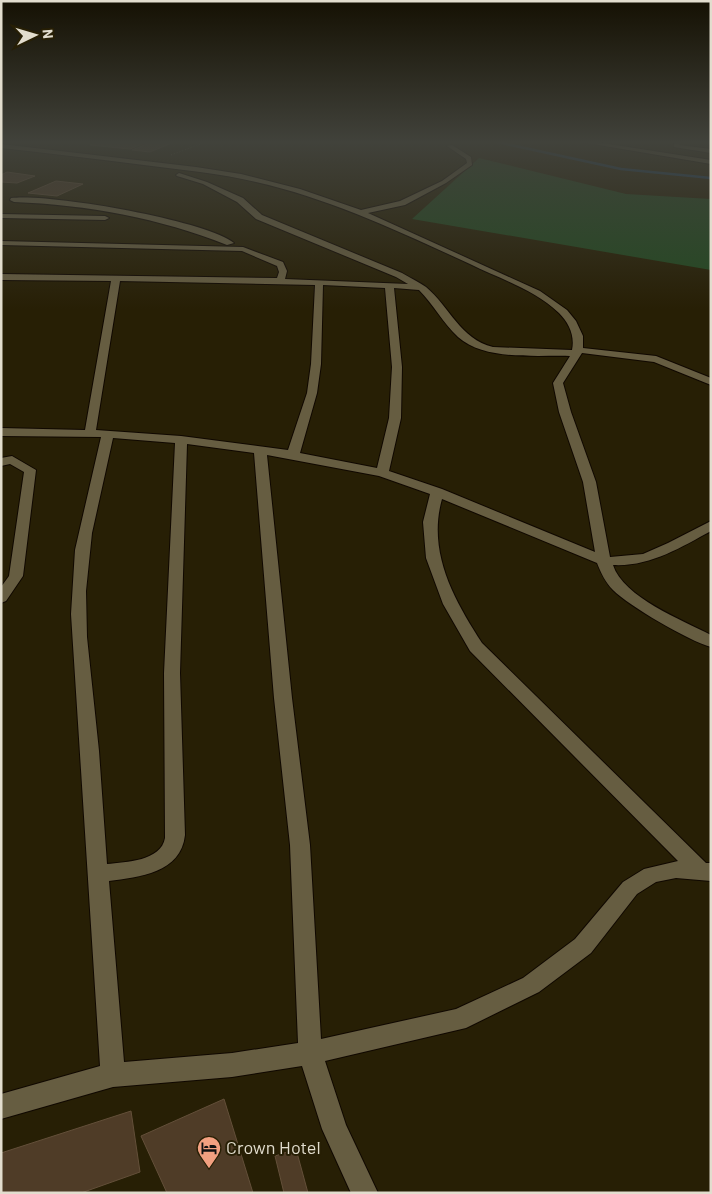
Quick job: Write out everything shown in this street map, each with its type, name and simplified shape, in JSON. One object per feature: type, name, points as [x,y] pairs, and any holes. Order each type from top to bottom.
[{"type":"street","points":[[235,198],[259,217],[399,275],[421,287],[451,324],[482,348],[493,350],[578,351],[656,359],[711,382]]},
{"type":"street","points":[[322,198],[363,212],[499,274],[554,303],[572,321],[579,338],[578,351],[558,383],[593,496],[605,561],[611,578],[621,589],[638,601],[711,642]]},
{"type":"street","points":[[363,212],[402,202],[411,198]]},
{"type":"street","points":[[10,201],[57,202],[150,219],[194,230],[280,264],[284,269],[280,282]]},
{"type":"street","points":[[1,216],[150,219]]},
{"type":"street","points":[[1,243],[243,249]]},
{"type":"street","points":[[1,277],[319,282],[421,287]]},
{"type":"street","points":[[113,1075],[105,989],[89,743],[78,644],[78,614],[80,566],[91,505],[99,434],[97,400],[116,280]]},
{"type":"street","points":[[293,455],[312,393],[317,355],[319,282]]},
{"type":"street","points":[[382,473],[395,418],[397,367],[389,285]]},
{"type":"street","points":[[1,432],[99,434],[181,440],[293,455],[382,473],[437,492],[605,561],[624,563],[654,556],[711,525]]},
{"type":"street","points":[[98,874],[143,867],[161,861],[170,853],[175,844],[172,673],[181,440]]},
{"type":"street","points":[[260,450],[283,698],[300,845],[310,1053],[335,1130],[365,1193]]},
{"type":"street","points":[[1,462],[12,460],[30,470],[16,576],[1,598]]},
{"type":"street","points":[[437,492],[430,525],[434,565],[458,620],[476,647],[705,871]]},
{"type":"street","points":[[1,1107],[113,1075],[232,1065],[310,1053],[458,1020],[531,985],[583,946],[630,888],[651,876],[676,869],[705,871]]},
{"type":"green space","points":[[435,198],[711,199],[711,270],[412,219]]},
{"type":"building","name":"Crown Hotel","points":[[224,1099],[253,1193],[167,1193],[141,1136]]},
{"type":"building","points":[[131,1111],[140,1172],[81,1193],[1,1193],[1,1153]]},
{"type":"building","points":[[296,1149],[308,1193],[284,1193],[275,1156]]},
{"type":"place","name":"Crown Hotel","points":[[209,1169]]}]
